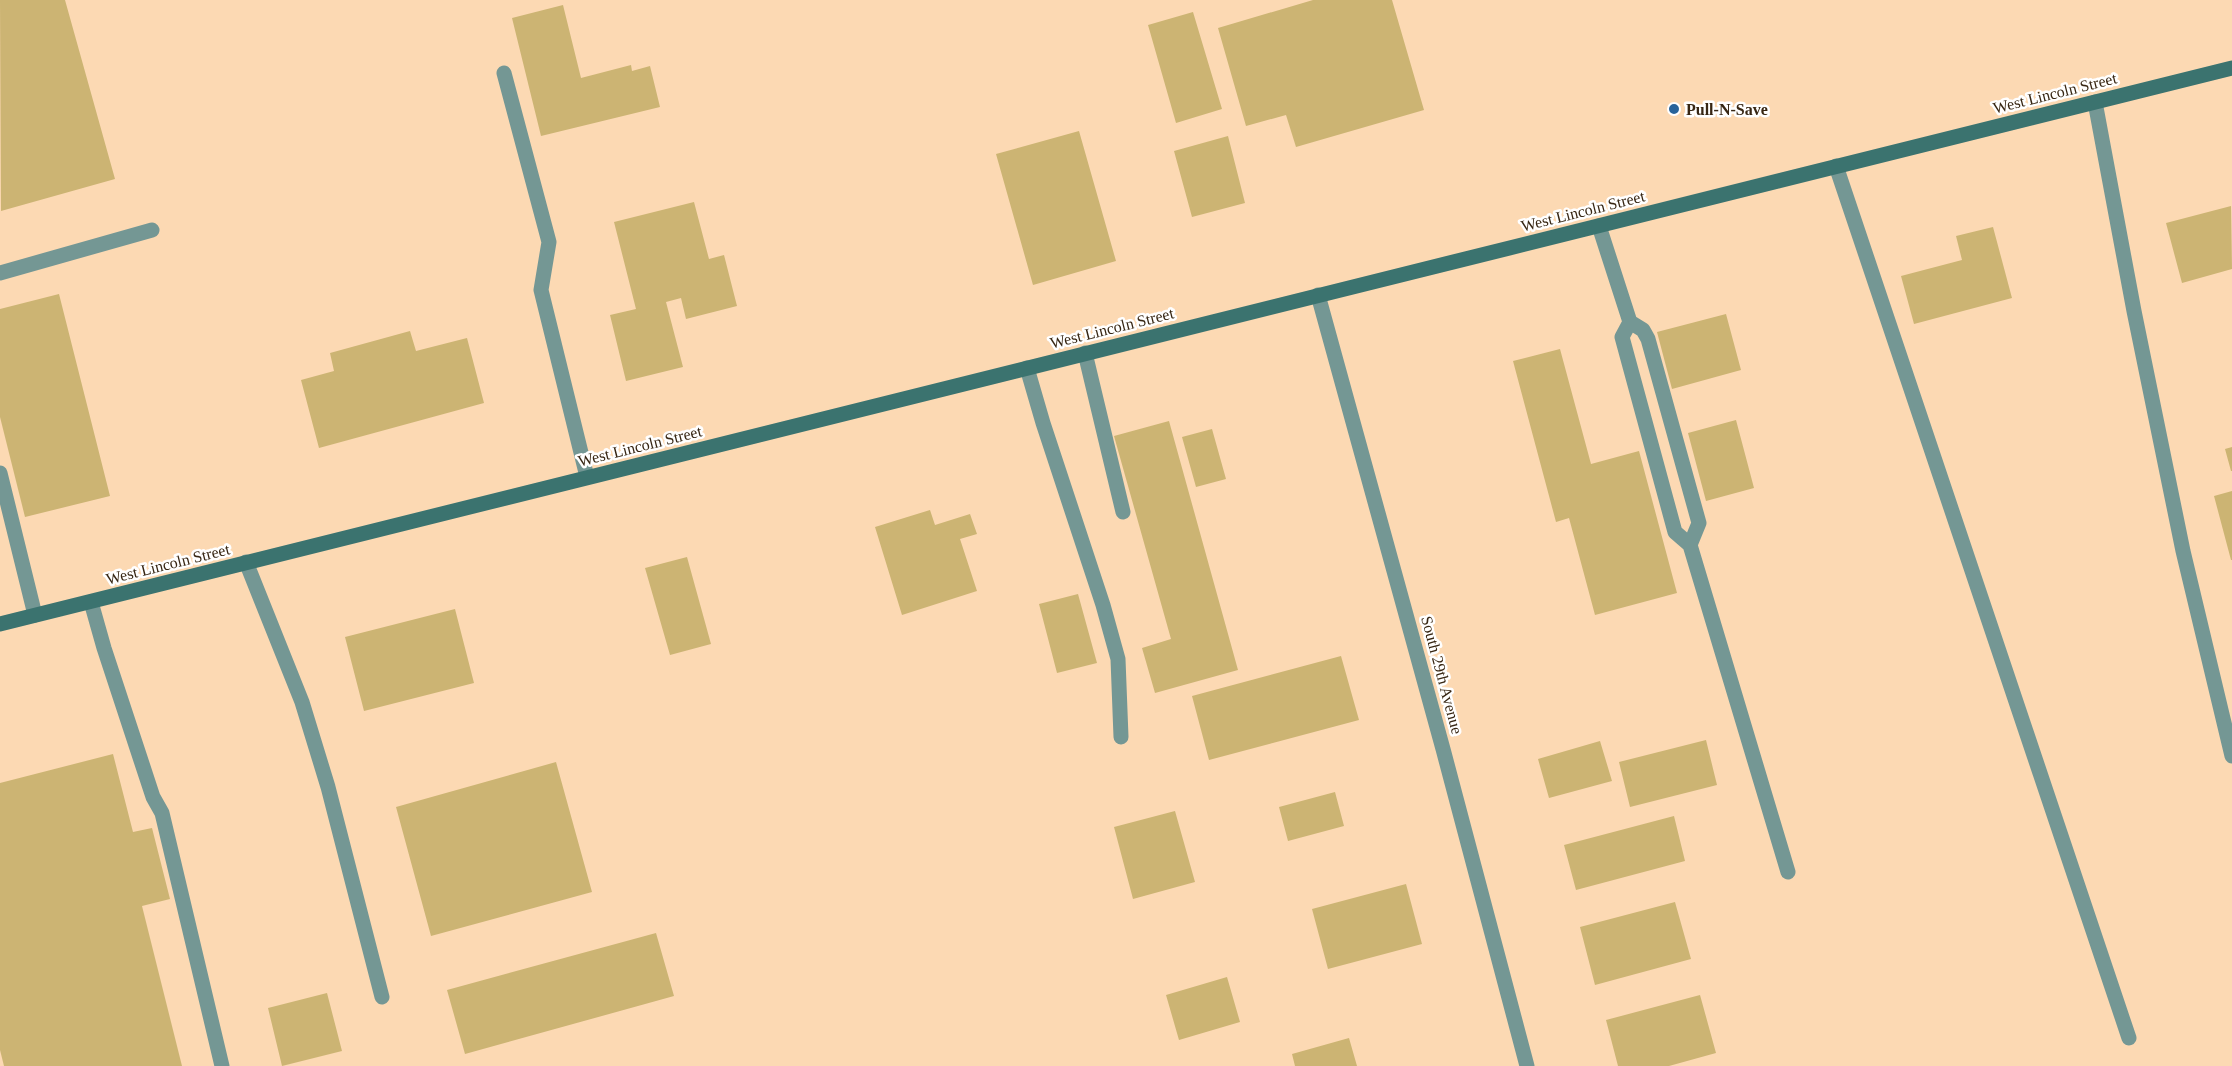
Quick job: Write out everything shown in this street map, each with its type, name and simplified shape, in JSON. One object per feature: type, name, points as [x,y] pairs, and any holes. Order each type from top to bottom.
[{"type":"street","name":"West Lincoln Street","points":[[0,624],[2232,68]]},
{"type":"street","points":[[504,73],[549,242],[541,290],[587,477]]},
{"type":"street","points":[[2095,102],[2134,311],[2183,551],[2232,756]]},
{"type":"street","points":[[1836,166],[2129,1038]]},
{"type":"street","points":[[1599,226],[1630,322],[1643,330],[1648,339],[1699,523],[1690,545]]},
{"type":"street","points":[[0,273],[152,230]]},
{"type":"street","name":"South 29th Avenue","points":[[1318,295],[1443,749],[1527,1066]]},
{"type":"street","points":[[1630,322],[1622,337],[1675,532],[1690,545],[1788,872]]},
{"type":"street","points":[[1086,353],[1123,512]]},
{"type":"street","points":[[1027,368],[1043,423],[1097,583],[1118,659],[1121,738]]},
{"type":"street","points":[[0,473],[35,615]]},
{"type":"street","points":[[246,562],[302,702],[328,787],[382,997]]},
{"type":"street","points":[[91,602],[153,797],[162,813],[222,1066]]},
{"type":"building","points":[[0,0],[65,0],[115,179],[1,211]]},
{"type":"building","points":[[1313,0],[1392,0],[1424,110],[1296,147],[1286,115],[1246,126],[1218,28]]},
{"type":"building","points":[[563,5],[581,78],[631,65],[632,71],[650,66],[660,107],[541,136],[512,18]]},
{"type":"building","points":[[1193,12],[1222,109],[1176,123],[1148,25]]},
{"type":"building","points":[[1079,131],[1116,261],[1033,285],[996,154]]},
{"type":"building","points":[[1228,136],[1245,203],[1192,217],[1174,151]]},
{"type":"building","points":[[694,202],[709,259],[724,255],[737,306],[686,319],[681,298],[666,302],[683,367],[626,381],[610,315],[636,309],[614,222]]},
{"type":"building","points":[[2231,206],[2232,269],[2182,283],[2166,223]]},
{"type":"building","points":[[1993,227],[2012,298],[1914,324],[1901,276],[1962,260],[1956,236]]},
{"type":"building","points":[[59,294],[110,496],[25,517],[0,417],[0,309]]},
{"type":"building","points":[[1726,314],[1741,370],[1672,389],[1657,332]]},
{"type":"building","points":[[410,331],[416,351],[467,338],[484,403],[319,448],[301,380],[334,371],[330,353]]},
{"type":"building","points":[[1560,349],[1591,464],[1639,451],[1677,593],[1595,615],[1569,518],[1556,522],[1513,361]]},
{"type":"building","points":[[1736,420],[1754,488],[1706,501],[1688,433]]},
{"type":"building","points":[[1169,421],[1238,670],[1155,693],[1142,648],[1171,639],[1114,436]]},
{"type":"building","points":[[1212,429],[1226,479],[1196,487],[1182,437]]},
{"type":"building","points":[[2232,447],[2232,471],[2231,471],[2225,449]]},
{"type":"building","points":[[2232,491],[2232,560],[2231,560],[2214,496]]},
{"type":"building","points":[[930,510],[935,525],[970,514],[977,534],[960,539],[977,591],[902,615],[875,527]]},
{"type":"building","points":[[687,557],[711,644],[670,655],[645,568]]},
{"type":"building","points":[[1078,594],[1097,663],[1057,673],[1039,604]]},
{"type":"building","points":[[455,609],[474,683],[364,711],[345,637]]},
{"type":"building","points":[[1341,656],[1359,720],[1209,760],[1192,696]]},
{"type":"building","points":[[1706,740],[1717,785],[1630,807],[1619,762]]},
{"type":"building","points":[[1600,741],[1612,781],[1549,798],[1538,759]]},
{"type":"building","points":[[113,754],[133,832],[152,828],[170,899],[142,906],[182,1066],[4,1066],[0,1050],[0,783]]},
{"type":"building","points":[[556,762],[592,892],[431,936],[396,807]]},
{"type":"building","points":[[1335,792],[1344,826],[1288,841],[1279,807]]},
{"type":"building","points":[[1175,811],[1195,882],[1133,899],[1114,827]]},
{"type":"building","points":[[1674,816],[1685,861],[1576,890],[1564,845]]},
{"type":"building","points":[[1406,884],[1422,944],[1328,969],[1312,909]]},
{"type":"building","points":[[1675,902],[1691,959],[1595,985],[1580,927]]},
{"type":"building","points":[[656,933],[674,996],[465,1054],[447,990]]},
{"type":"building","points":[[1227,977],[1240,1022],[1179,1040],[1166,995]]},
{"type":"building","points":[[327,993],[342,1051],[282,1066],[268,1008]]},
{"type":"building","points":[[1700,995],[1716,1053],[1669,1066],[1618,1066],[1606,1020]]},
{"type":"building","points":[[1349,1038],[1357,1066],[1295,1066],[1292,1054]]},
{"type":"place","name":"Pull-N-Save","points":[[1674,109]]}]
